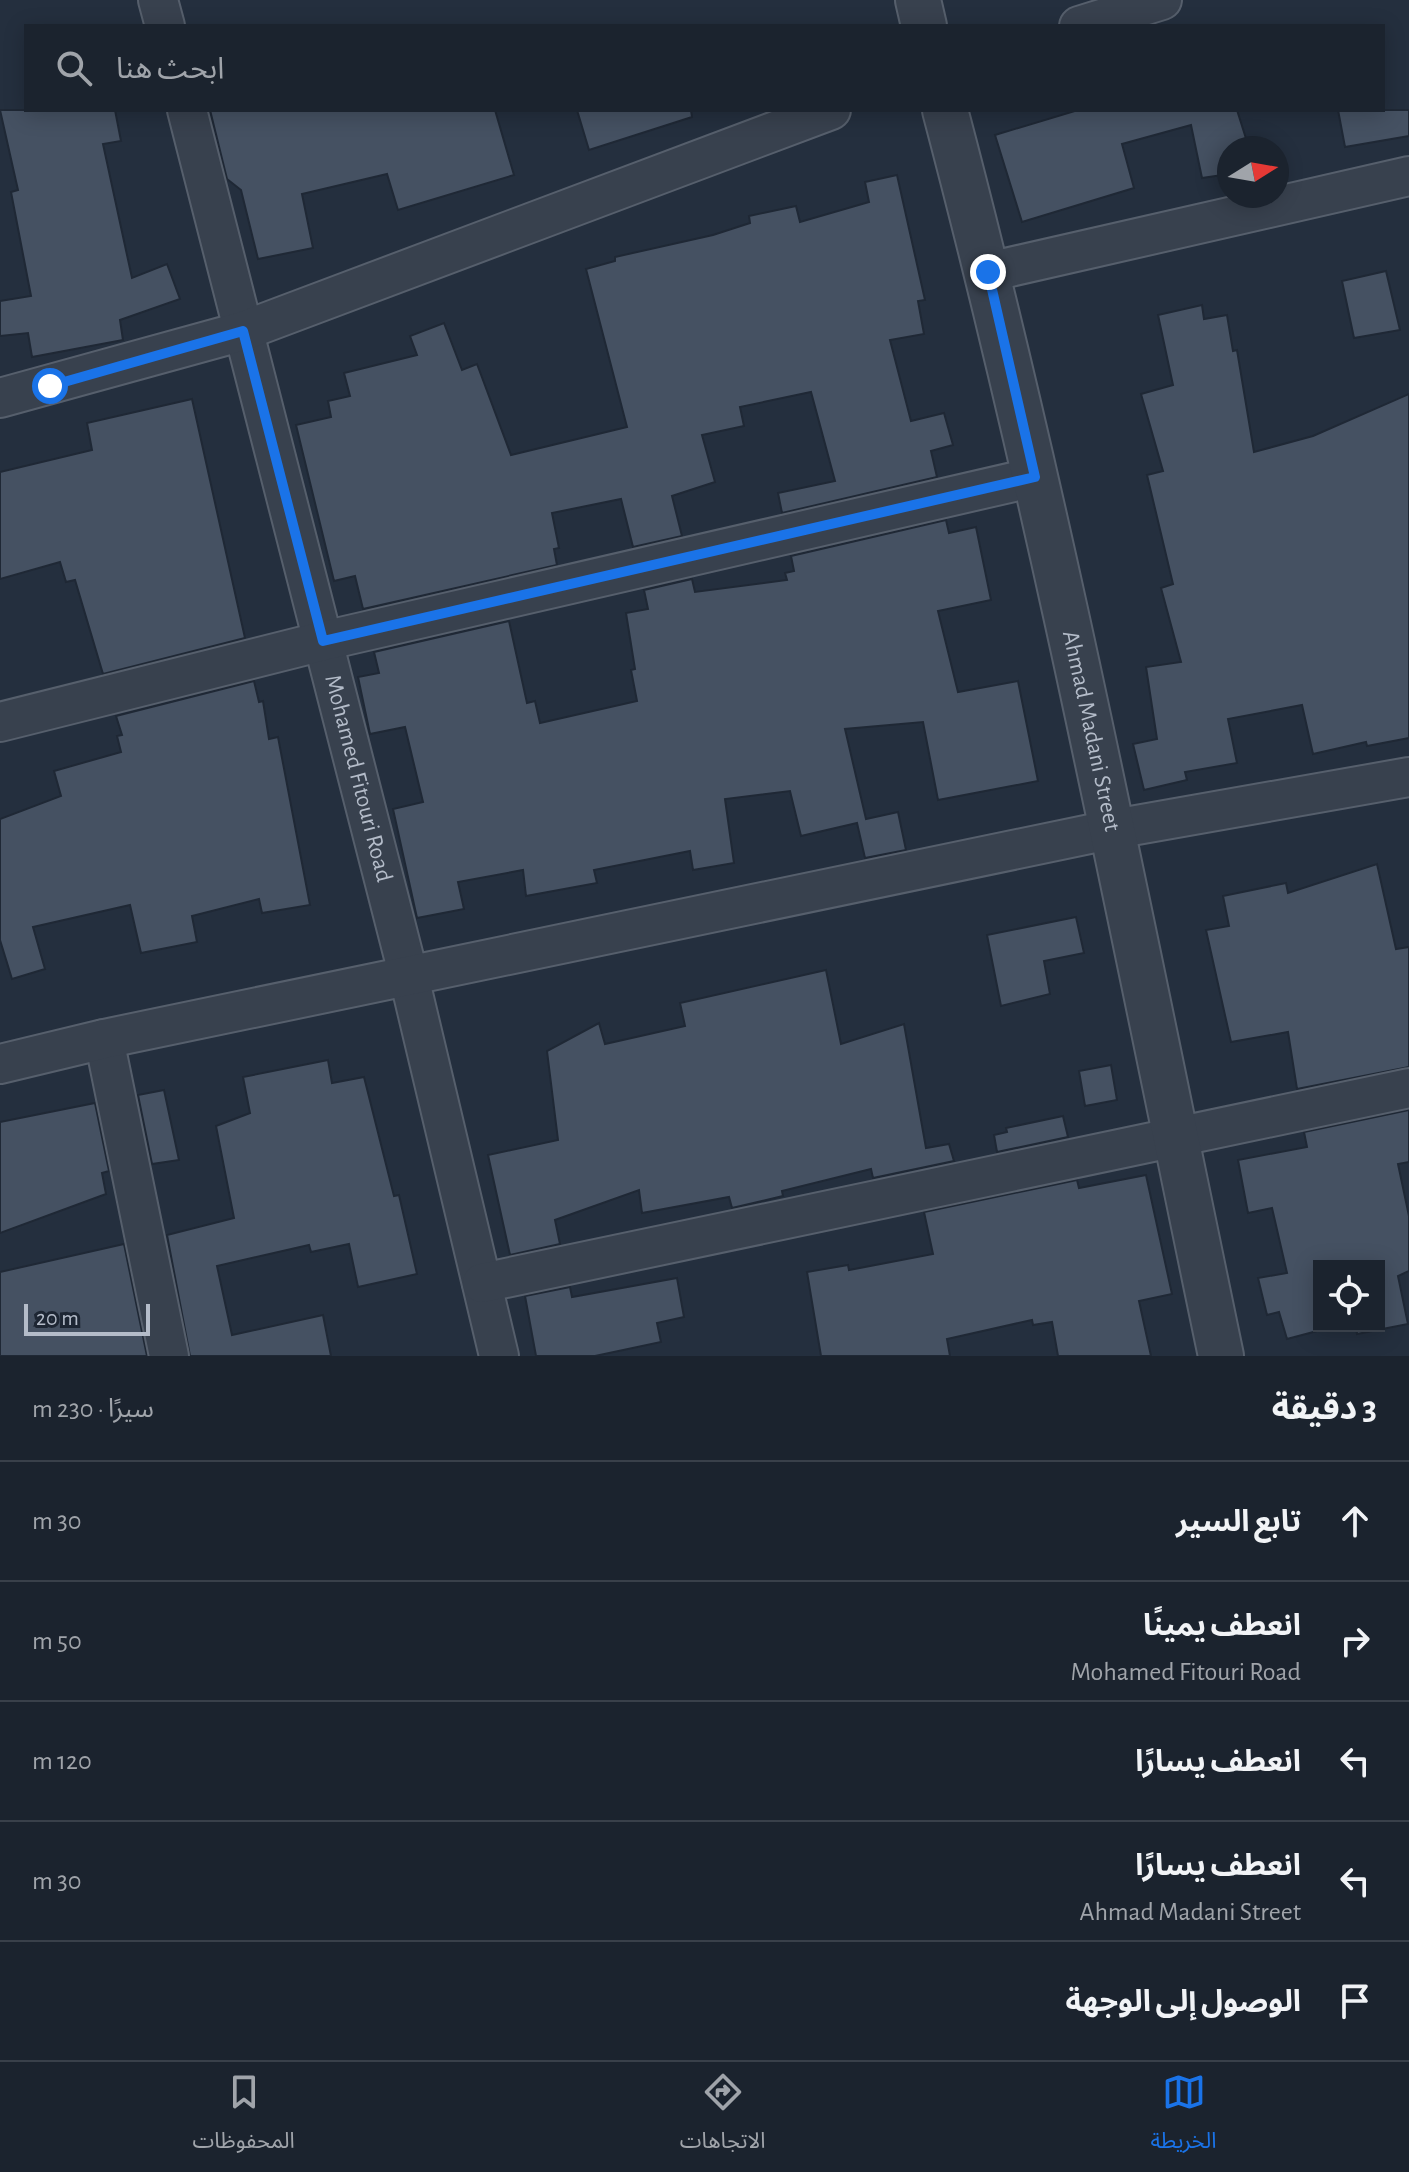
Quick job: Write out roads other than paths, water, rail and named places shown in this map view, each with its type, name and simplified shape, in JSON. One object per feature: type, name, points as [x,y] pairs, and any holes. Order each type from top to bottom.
[{"type":"street","points":[[158,0],[164,24]]},
{"type":"street","points":[[918,0],[924,24]]},
{"type":"street","points":[[1085,24],[1162,0]]},
{"type":"street","name":"Mohamed Fitouri Road","points":[[188,112],[409,977],[499,1356]]},
{"type":"street","points":[[0,398],[243,331],[826,112]]},
{"type":"street","name":"Ahmad Madani Street","points":[[946,112],[988,272],[1114,829],[1221,1356]]},
{"type":"street","points":[[988,272],[1409,176]]},
{"type":"street","points":[[0,722],[323,641],[1035,477]]},
{"type":"street","points":[[0,1064],[104,1039],[1114,829],[1409,777]]},
{"type":"street","points":[[104,1039],[169,1356]]},
{"type":"street","points":[[482,1283],[1409,1088]]}]
